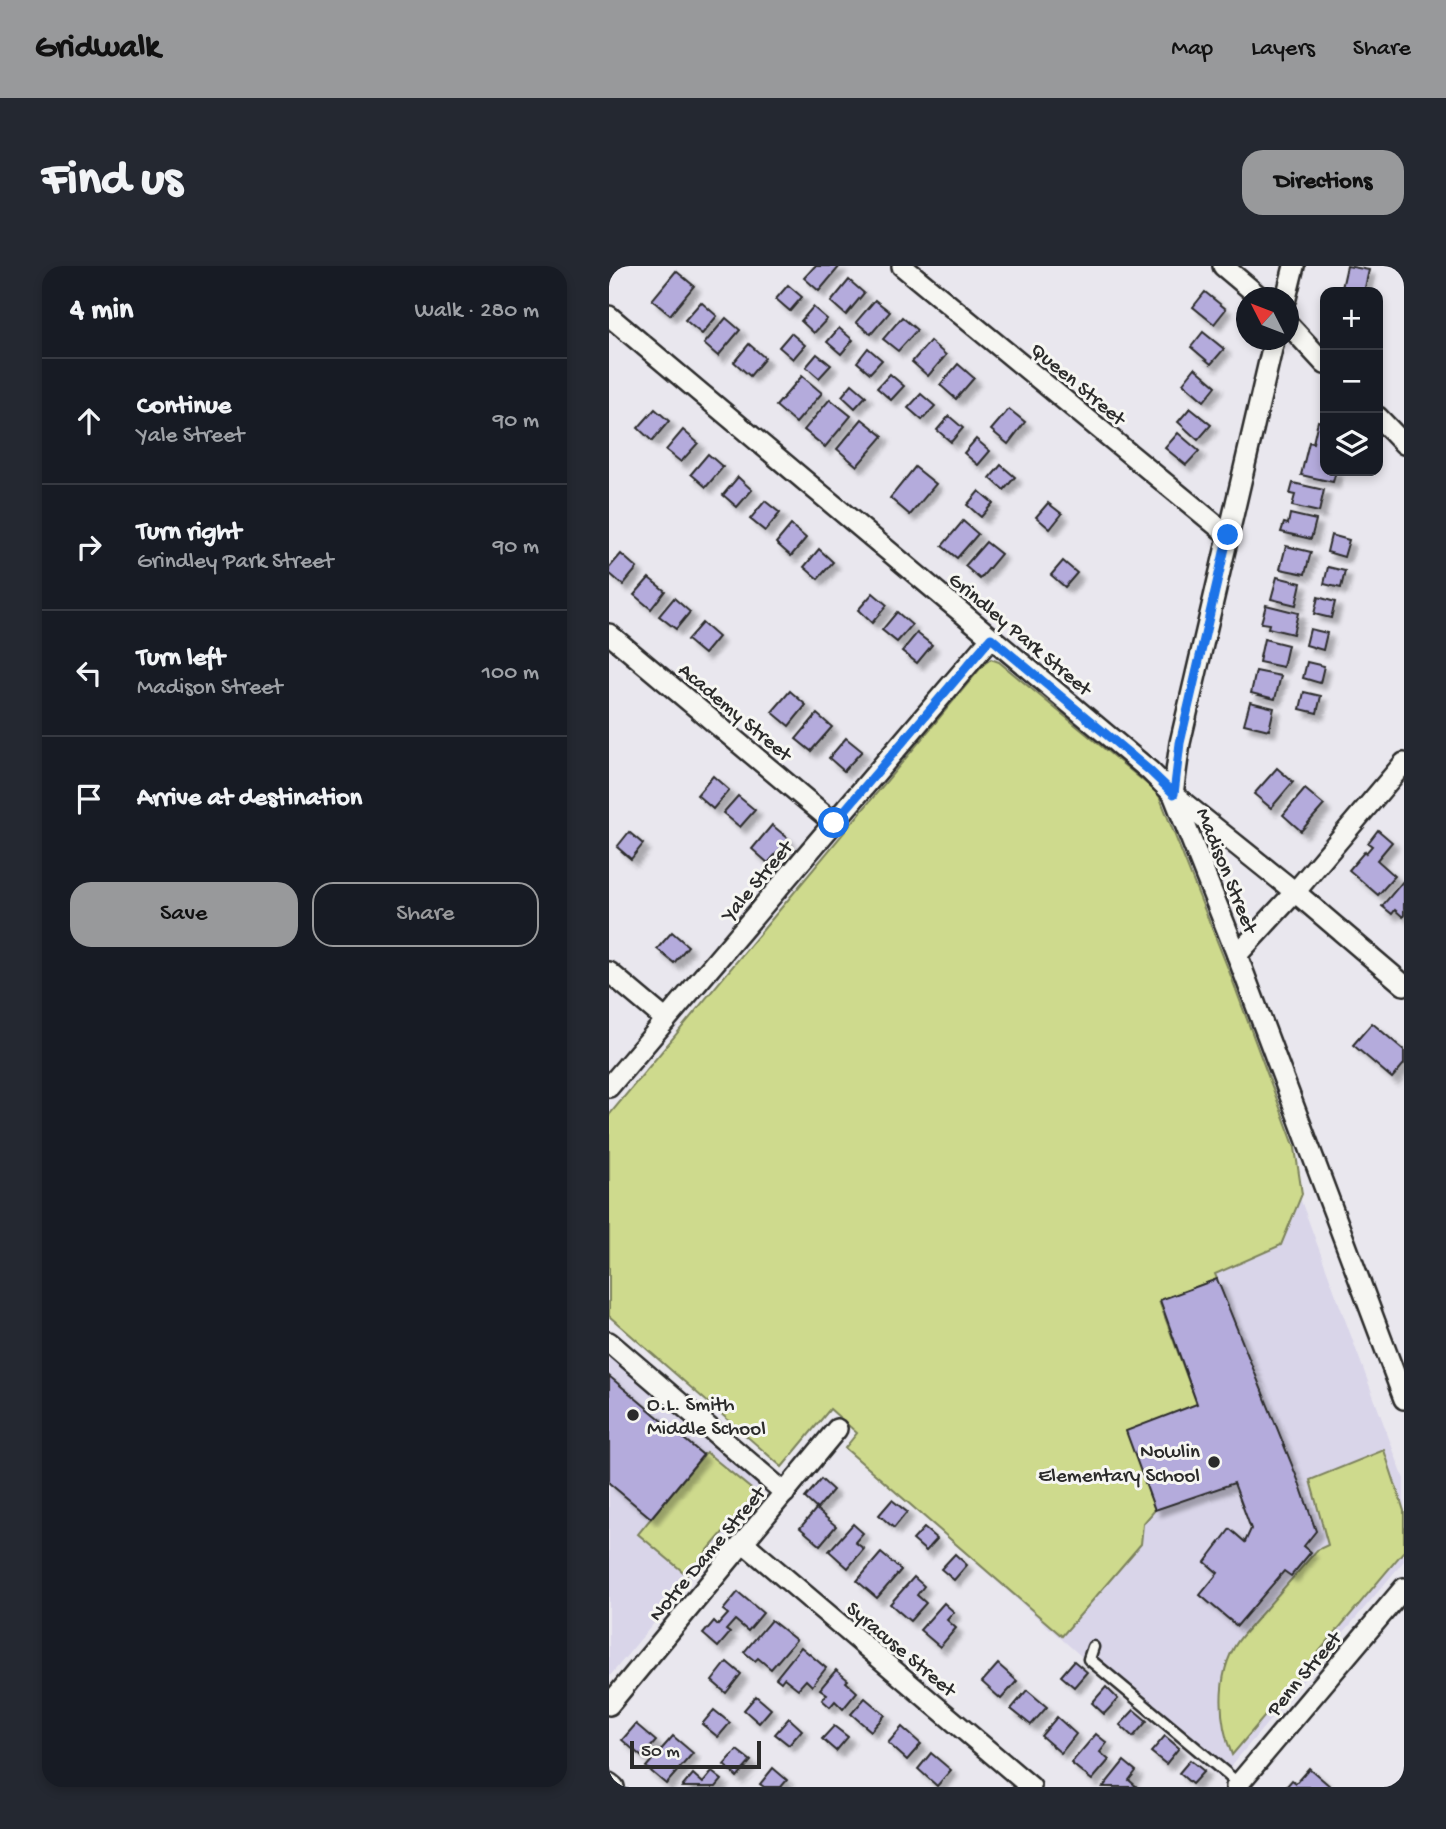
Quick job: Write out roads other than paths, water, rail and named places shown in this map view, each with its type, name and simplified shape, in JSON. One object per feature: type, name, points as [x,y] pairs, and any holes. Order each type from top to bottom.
[{"type":"street","name":"Queen Street","points":[[902,266],[1228,535]]},
{"type":"street","points":[[1223,266],[1248,287]]},
{"type":"street","points":[[1289,287],[1294,266]]},
{"type":"street","name":"Grindley Park Street","points":[[609,316],[1404,985]]},
{"type":"street","points":[[1299,336],[1320,359]]},
{"type":"street","name":"Madison Street","points":[[1272,350],[1180,743],[1174,794],[1404,1399]]},
{"type":"street","points":[[1383,422],[1404,444]]},
{"type":"street","name":"Academy Street","points":[[609,634],[834,823]]},
{"type":"street","name":"Yale Street","points":[[609,1087],[991,638]]},
{"type":"street","points":[[1237,955],[1295,892],[1404,762]]},
{"type":"street","points":[[609,972],[666,1020]]},
{"type":"street","points":[[609,1342],[785,1493]]},
{"type":"street","name":"Notre Dame Street","points":[[609,1705],[837,1429]]},
{"type":"street","name":"Syracuse Street","points":[[744,1543],[1031,1787]]},
{"type":"street","name":"Penn Street","points":[[1237,1786],[1404,1588]]},
{"type":"street","points":[[609,1783],[614,1787]]},
{"type":"lane","points":[[1093,1647],[1089,1659],[1237,1786]]},
{"type":"place","name":"O.L. Smith Middle School","points":[[633,1415]]},
{"type":"place","name":"Nowlin Elementary School","points":[[1214,1462]]}]
